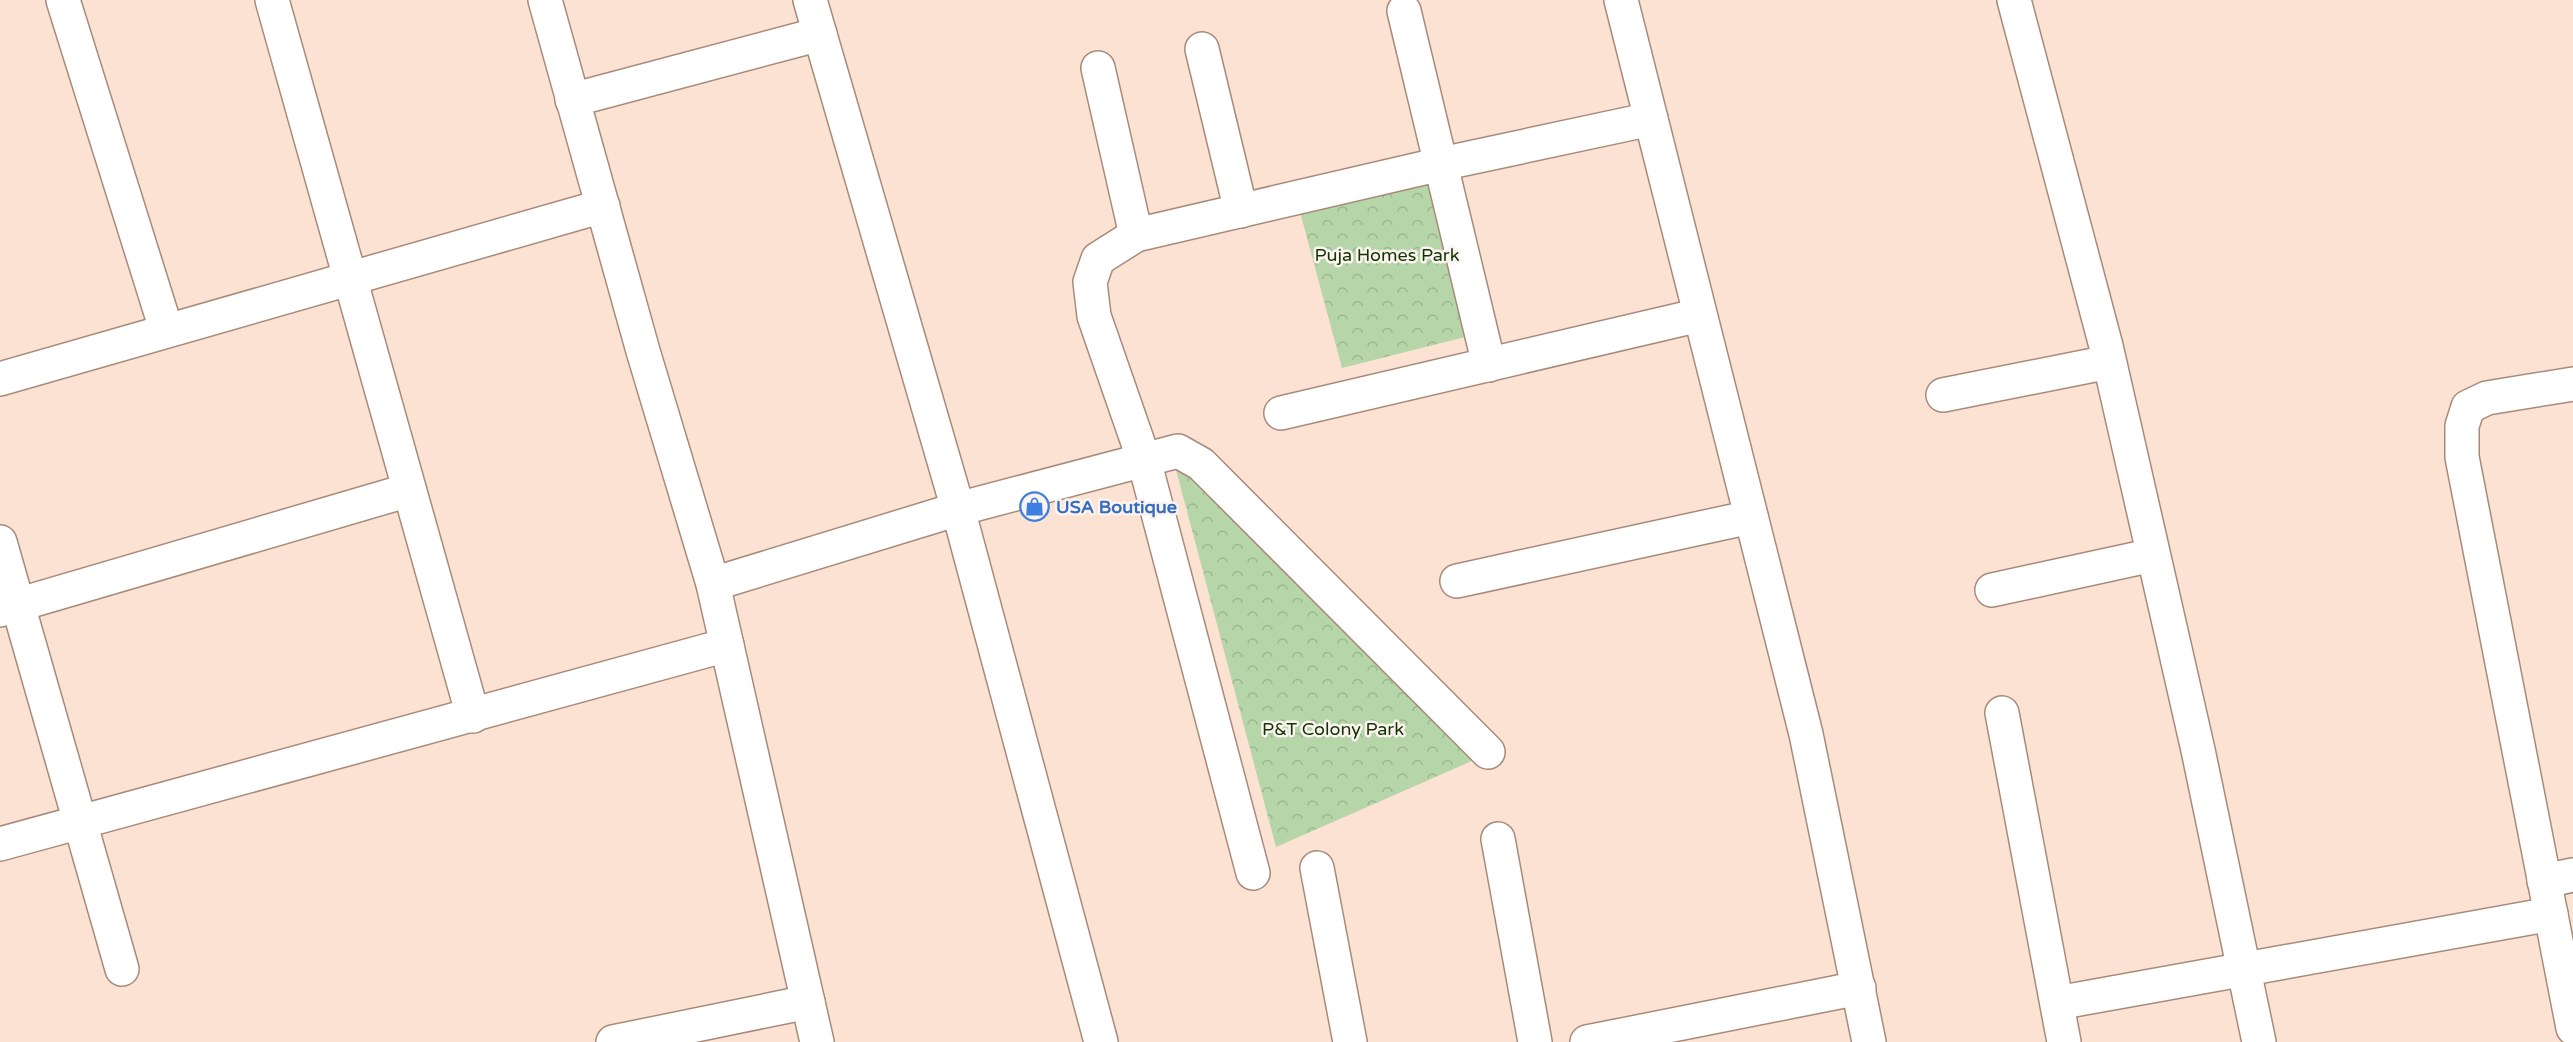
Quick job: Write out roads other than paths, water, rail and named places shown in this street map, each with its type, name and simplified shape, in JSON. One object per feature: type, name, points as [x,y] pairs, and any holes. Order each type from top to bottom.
[{"type":"street","points":[[63,0],[166,329]]},
{"type":"street","points":[[272,0],[473,716]]},
{"type":"street","points":[[545,0],[643,351],[713,584],[817,1042]]},
{"type":"street","points":[[810,0],[958,509],[1101,1042]]},
{"type":"street","points":[[1621,0],[1802,719],[1869,1042]]},
{"type":"street","points":[[2014,0],[2109,362],[2154,555],[2259,1042]]},
{"type":"street","points":[[1404,11],[1489,366]]},
{"type":"street","points":[[572,99],[820,34]]},
{"type":"street","points":[[1202,48],[1241,211]]},
{"type":"street","points":[[1098,68],[1136,234]]},
{"type":"street","points":[[1253,873],[1144,460],[1094,316],[1090,282],[1098,259],[1136,234],[1441,164],[1651,119]]},
{"type":"street","points":[[0,379],[166,329],[603,206]]},
{"type":"street","points":[[1281,413],[1700,315]]},
{"type":"street","points":[[1943,395],[2109,362]]},
{"type":"street","points":[[2573,384],[2487,398],[2469,407],[2462,426],[2462,456],[2559,878],[2550,914],[2573,1028]]},
{"type":"street","points":[[713,584],[958,509],[1178,451],[1201,464],[1488,752]]},
{"type":"street","points":[[9,607],[410,490]]},
{"type":"street","points":[[1457,581],[1751,517]]},
{"type":"street","points":[[0,542],[9,607],[81,823],[122,969]]},
{"type":"street","points":[[1992,590],[2154,555]]},
{"type":"street","points":[[0,844],[727,645]]},
{"type":"street","points":[[2002,713],[2064,1042]]},
{"type":"street","points":[[1498,839],[1535,1042]]},
{"type":"street","points":[[1317,868],[1350,1042]]},
{"type":"street","points":[[2057,1003],[2550,914]]},
{"type":"street","points":[[1587,1042],[1859,988]]},
{"type":"street","points":[[613,1042],[808,1002]]},
{"type":"place","name":"USA Boutique","points":[[1035,507]]},
{"type":"park label","name":"Puja Homes Park","points":[[1387,255]]},
{"type":"park label","name":"P&T Colony Park","points":[[1333,729]]}]
